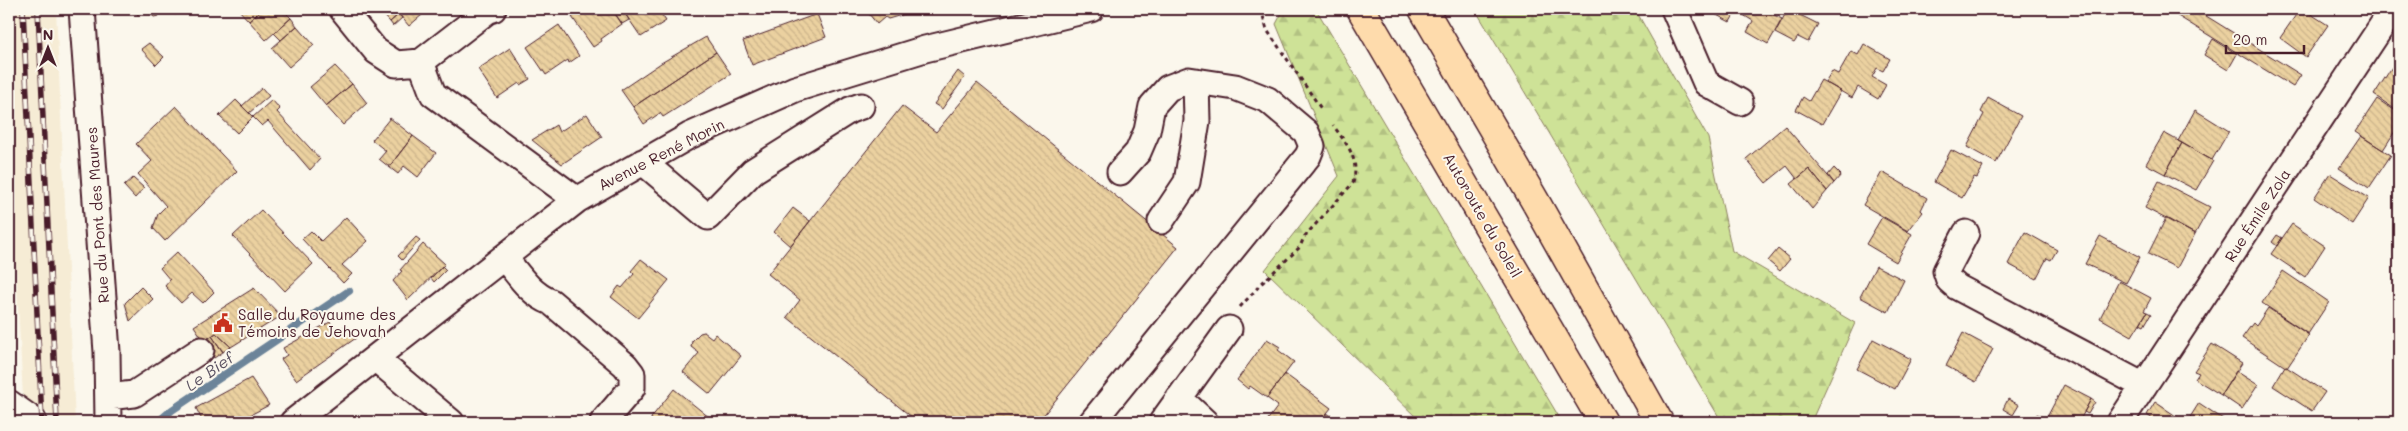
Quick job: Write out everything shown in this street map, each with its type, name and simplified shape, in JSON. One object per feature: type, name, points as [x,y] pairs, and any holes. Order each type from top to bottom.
[{"type":"highway","name":"Autoroute du Soleil","points":[[1361,9],[1603,422]]},
{"type":"highway","points":[[1423,9],[1660,422]]},
{"type":"street","name":"Rue du Pont des Maures","points":[[82,9],[108,397],[108,422]]},
{"type":"street","points":[[342,9],[376,51],[396,64],[421,62],[487,11],[493,9]]},
{"type":"street","name":"Avenue René Morin","points":[[293,422],[577,200],[689,136],[795,89],[925,49],[1091,9]]},
{"type":"street","points":[[1674,9],[1706,83],[1740,102]]},
{"type":"street","name":"Rue Émile Zola","points":[[2120,422],[2393,9]]},
{"type":"street","points":[[421,62],[433,94],[577,200]]},
{"type":"street","points":[[1092,422],[1308,156],[1312,146],[1306,132],[1268,100],[1235,87],[1189,80],[1168,88],[1152,106],[1147,131],[1138,152],[1120,172]]},
{"type":"street","points":[[1160,221],[1187,182],[1197,121],[1196,81]]},
{"type":"street","points":[[643,162],[708,217],[753,171],[850,110],[862,106]]},
{"type":"street","points":[[1966,233],[1946,271],[1949,280],[2144,386]]},
{"type":"street","points":[[504,257],[527,286],[541,298],[551,302],[625,365],[632,374],[632,388],[603,422]]},
{"type":"street","points":[[1162,422],[1229,330]]},
{"type":"street","points":[[108,397],[134,394],[201,350]]},
{"type":"street","points":[[375,358],[451,422]]},
{"type":"street","points":[[1179,398],[1205,422]]},
{"type":"street","points":[[9,403],[33,420]]},
{"type":"shaded area","points":[[9,9],[56,9],[75,422],[62,422],[23,398],[9,134]]},
{"type":"green space","points":[[1284,9],[1316,9],[1562,422],[1421,422],[1265,270],[1339,176],[1276,24]]},
{"type":"green space","points":[[1475,9],[1635,9],[1708,138],[1732,251],[1855,323],[1811,422],[1722,422]]},
{"type":"building","points":[[132,9],[145,9],[138,15]]},
{"type":"building","points":[[145,9],[166,9],[154,17]]},
{"type":"building","points":[[168,9],[183,9],[175,15]]},
{"type":"building","points":[[238,9],[263,9],[249,21]]},
{"type":"building","points":[[263,9],[282,9],[291,18],[266,40],[249,21]]},
{"type":"building","points":[[387,9],[429,9],[409,26],[399,14],[390,22],[382,13]]},
{"type":"building","points":[[584,9],[612,9],[622,24],[593,47],[572,17]]},
{"type":"building","points":[[612,9],[622,9],[629,20],[622,24]]},
{"type":"building","points":[[622,9],[658,9],[666,21],[641,37]]},
{"type":"building","points":[[865,9],[922,9],[888,19],[885,17],[877,24]]},
{"type":"building","points":[[1710,9],[1749,9],[1745,16],[1736,11],[1730,22],[1709,11]]},
{"type":"building","points":[[1749,9],[1766,9],[1766,11],[1782,19],[1768,44],[1747,32],[1753,21],[1745,16]]},
{"type":"building","points":[[1788,9],[1818,24],[1808,42],[1798,37],[1794,43],[1775,33]]},
{"type":"building","points":[[2180,9],[2195,9],[2301,75],[2293,87],[2176,15]]},
{"type":"building","points":[[2300,9],[2328,25],[2306,57],[2280,38]]},
{"type":"building","points":[[399,14],[402,18],[393,26],[390,22]]},
{"type":"building","points":[[817,14],[826,37],[752,65],[743,41]]},
{"type":"building","points":[[291,18],[297,26],[281,40],[274,33]]},
{"type":"building","points":[[559,25],[579,56],[569,63],[568,60],[546,75],[527,47]]},
{"type":"building","points":[[297,26],[314,45],[289,67],[272,48]]},
{"type":"building","points":[[706,37],[716,52],[633,107],[621,90],[661,63]]},
{"type":"building","points":[[2213,39],[2237,54],[2228,70],[2204,55]]},
{"type":"building","points":[[149,43],[164,57],[156,65],[141,49]]},
{"type":"building","points":[[1864,44],[1890,59],[1883,71],[1877,68],[1872,77],[1886,85],[1878,99],[1858,87],[1852,98],[1825,82],[1832,71],[1838,74],[1851,51],[1858,55]]},
{"type":"building","points":[[510,48],[530,79],[520,85],[519,83],[497,98],[478,69]]},
{"type":"building","points":[[716,52],[731,74],[663,117],[660,113],[644,124],[633,107]]},
{"type":"building","points":[[335,66],[352,84],[326,106],[310,87]]},
{"type":"building","points":[[2392,67],[2399,72],[2399,112],[2374,95]]},
{"type":"building","points":[[958,71],[965,77],[942,109],[934,104]]},
{"type":"building","points":[[1821,80],[1841,91],[1822,124],[1796,110],[1803,97],[1809,101]]},
{"type":"building","points":[[977,83],[1178,247],[1038,422],[918,422],[787,317],[800,300],[768,274],[902,106],[936,132]]},
{"type":"building","points":[[352,84],[367,103],[343,125],[326,106]]},
{"type":"building","points":[[262,88],[269,96],[249,113],[242,106]]},
{"type":"building","points":[[1988,98],[2021,116],[1996,163],[1967,147],[1984,114],[1981,112]]},
{"type":"building","points":[[2377,99],[2399,113],[2399,125],[2383,150],[2355,132]]},
{"type":"building","points":[[236,100],[253,117],[237,133],[219,116]]},
{"type":"building","points":[[272,100],[280,109],[277,112],[320,159],[310,170],[268,121],[262,126],[253,117]]},
{"type":"building","points":[[176,106],[237,171],[165,241],[153,228],[158,214],[166,206],[138,174],[152,161],[136,144]]},
{"type":"building","points":[[2195,110],[2229,131],[2212,160],[2178,141]]},
{"type":"building","points":[[587,114],[602,137],[562,164],[532,140],[556,125],[559,132]]},
{"type":"building","points":[[390,118],[413,136],[389,167],[379,159],[386,151],[372,140]]},
{"type":"building","points":[[1785,126],[1834,183],[1827,191],[1809,169],[1797,179],[1787,166],[1766,183],[1746,159]]},
{"type":"building","points":[[2164,133],[2182,143],[2165,174],[2146,164]]},
{"type":"building","points":[[413,136],[436,153],[418,177],[404,166],[398,174],[389,167]]},
{"type":"building","points":[[2361,136],[2391,155],[2369,188],[2339,168]]},
{"type":"building","points":[[2182,143],[2213,161],[2196,190],[2165,174]]},
{"type":"building","points":[[1951,150],[1983,167],[1977,178],[1974,177],[1962,198],[1934,182]]},
{"type":"building","points":[[1834,168],[1841,175],[1834,183],[1828,175]]},
{"type":"building","points":[[1809,169],[1827,191],[1812,209],[1791,184]]},
{"type":"building","points":[[1882,172],[1927,198],[1921,210],[1923,212],[1908,231],[1863,205]]},
{"type":"building","points":[[2330,174],[2369,198],[2352,224],[2314,198]]},
{"type":"building","points":[[133,178],[144,188],[135,198],[124,186]]},
{"type":"building","points":[[2159,181],[2210,207],[2195,234],[2145,208]]},
{"type":"building","points":[[793,208],[810,221],[790,246],[774,232]]},
{"type":"building","points":[[261,210],[313,264],[285,291],[233,236]]},
{"type":"building","points":[[346,217],[368,241],[342,265],[352,274],[343,283],[302,239],[311,231],[321,241]]},
{"type":"building","points":[[1882,217],[1912,234],[1896,262],[1866,244]]},
{"type":"building","points":[[2166,218],[2195,234],[2177,268],[2148,254]]},
{"type":"building","points":[[2292,224],[2325,246],[2305,277],[2271,254]]},
{"type":"building","points":[[2025,232],[2057,250],[2051,260],[2047,258],[2036,279],[2008,264]]},
{"type":"building","points":[[2277,235],[2282,238],[2277,246],[2272,242]]},
{"type":"building","points":[[2100,236],[2140,257],[2126,283],[2085,264]]},
{"type":"building","points":[[416,237],[420,240],[402,260],[398,256]]},
{"type":"building","points":[[423,244],[445,264],[408,300],[393,281]]},
{"type":"building","points":[[1778,249],[1790,259],[1780,271],[1768,261]]},
{"type":"building","points":[[177,252],[214,292],[203,303],[192,293],[181,303],[165,286],[170,280],[160,268]]},
{"type":"building","points":[[641,259],[669,280],[638,318],[611,297],[619,286],[622,288],[634,274],[631,271]]},
{"type":"building","points":[[442,266],[446,270],[434,282],[431,278]]},
{"type":"building","points":[[1876,266],[1904,280],[1888,312],[1860,297]]},
{"type":"building","points":[[2283,271],[2329,302],[2308,334],[2262,303]]},
{"type":"building","points":[[2119,281],[2151,298],[2144,311],[2147,312],[2132,336],[2100,318]]},
{"type":"building","points":[[141,287],[153,299],[130,321],[125,303]]},
{"type":"building","points":[[254,288],[281,316],[231,347],[216,333],[204,341],[194,326]]},
{"type":"building","points":[[2268,308],[2309,335],[2287,368],[2242,338],[2253,323],[2256,326]]},
{"type":"building","points":[[2147,312],[2151,314],[2144,326],[2140,324]]},
{"type":"building","points":[[330,322],[337,332],[346,325],[356,338],[296,380],[281,359],[287,355],[283,348]]},
{"type":"building","points":[[704,332],[712,338],[715,334],[741,356],[710,394],[683,372],[699,353],[691,347],[692,341],[700,333]]},
{"type":"building","points":[[216,333],[231,347],[223,352],[212,336]]},
{"type":"building","points":[[1963,333],[1993,349],[1976,382],[1946,366]]},
{"type":"building","points":[[212,336],[223,352],[214,358],[204,341]]},
{"type":"building","points":[[1267,339],[1280,347],[1278,350],[1294,362],[1267,398],[1250,386],[1248,389],[1237,380]]},
{"type":"building","points":[[1873,339],[1911,359],[1895,389],[1857,369]]},
{"type":"building","points":[[2212,344],[2242,363],[2221,395],[2195,379],[2199,373],[2194,371]]},
{"type":"building","points":[[2285,366],[2325,392],[2312,411],[2273,386]]},
{"type":"building","points":[[2236,371],[2258,385],[2242,409],[2221,395]]},
{"type":"building","points":[[1285,374],[1331,408],[1320,422],[1266,422],[1278,406],[1267,398]]},
{"type":"building","points":[[251,378],[269,405],[237,422],[203,422],[196,408]]},
{"type":"building","points":[[2064,385],[2091,399],[2079,422],[2053,422],[2046,419]]},
{"type":"building","points":[[674,389],[715,422],[652,422],[651,418]]},
{"type":"building","points":[[2008,399],[2019,405],[2013,415],[2003,409]]},
{"type":"building","points":[[2091,399],[2095,402],[2088,414],[2084,412]]},
{"type":"building","points":[[2155,402],[2185,422],[2157,422],[2147,415]]},
{"type":"building","points":[[2199,403],[2226,421],[2187,422]]},
{"type":"building","points":[[1327,413],[1340,422],[1320,422]]},
{"type":"building","points":[[2037,414],[2046,419],[2053,422],[2033,422]]},
{"type":"waterway","name":"Le Bief","points":[[158,422],[172,410],[349,291]]},
{"type":"railway","points":[[23,9],[42,422]]},
{"type":"railway","points":[[38,9],[57,422]]},
{"type":"place","name":"Salle du Royaume des Témoins de Jehovah","points":[[223,323]]}]
